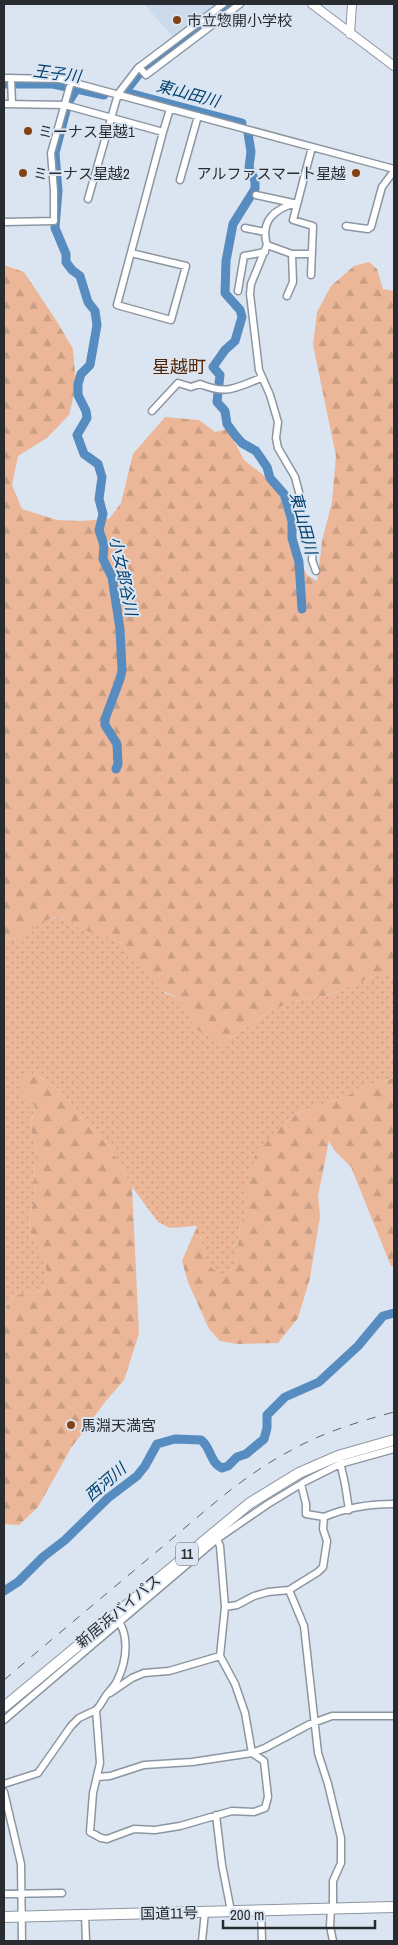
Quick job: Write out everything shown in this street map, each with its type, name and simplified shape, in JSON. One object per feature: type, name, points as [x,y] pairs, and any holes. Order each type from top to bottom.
[{"type":"highway","name":"新居浜バイパス","points":[[4,1707],[117,1619],[250,1503],[299,1474],[394,1440]]},
{"type":"highway","name":"国道11号","points":[[4,1917],[394,1907]]},
{"type":"street","points":[[88,199],[118,94],[139,67],[223,4]]},
{"type":"street","points":[[139,67],[146,76],[240,4]]},
{"type":"street","points":[[312,4],[394,65]]},
{"type":"street","points":[[350,34],[352,4]]},
{"type":"street","points":[[12,104],[9,81],[60,79],[70,85],[118,94],[394,170],[382,187],[371,227],[368,229],[346,226]]},
{"type":"street","points":[[4,222],[54,221],[51,153],[67,106],[70,85]]},
{"type":"street","points":[[4,104],[67,106],[163,132]]},
{"type":"street","points":[[131,253],[186,266],[171,320],[117,304],[170,109]]},
{"type":"street","points":[[180,180],[198,116]]},
{"type":"street","points":[[311,275],[313,226],[293,220],[295,203],[312,147]]},
{"type":"street","points":[[256,195],[295,203]]},
{"type":"street","points":[[295,203],[271,216],[268,220],[265,232],[266,248],[251,284],[250,294],[259,370],[270,395],[278,422],[276,438],[278,448],[295,477],[300,496],[301,521],[313,549],[312,560],[316,571]]},
{"type":"street","points":[[245,228],[265,232]]},
{"type":"street","points":[[238,291],[244,256],[266,248],[292,254],[312,254]]},
{"type":"street","points":[[287,296],[293,282],[292,254]]},
{"type":"street","points":[[152,411],[178,384],[191,387],[200,384],[214,390],[224,391],[261,378]]},
{"type":"street","points":[[4,1720],[117,1619],[217,1539],[268,1504],[339,1460],[394,1449]]},
{"type":"street","points":[[339,1460],[346,1484],[349,1510]]},
{"type":"street","points":[[301,1484],[306,1504],[306,1514],[324,1517],[334,1512],[394,1504]]},
{"type":"street","points":[[225,1607],[237,1605],[254,1596],[268,1592],[289,1590],[322,1567],[327,1541],[324,1517]]},
{"type":"street","points":[[96,1710],[100,1763],[93,1793],[90,1832],[107,1839],[134,1829],[154,1830],[180,1826],[232,1811],[254,1812],[265,1808],[268,1797],[264,1761],[252,1753],[245,1713],[235,1684],[220,1656],[225,1607],[220,1546],[217,1539]]},
{"type":"street","points":[[289,1590],[304,1626],[313,1723],[318,1754],[328,1784],[341,1838],[341,1863],[333,1881],[330,1926],[333,1941]]},
{"type":"street","points":[[4,1784],[38,1773],[71,1726],[79,1718],[96,1710],[102,1704],[116,1682],[124,1663],[126,1636],[117,1619]]},
{"type":"street","points":[[109,1693],[132,1678],[144,1673],[169,1671],[220,1656]]},
{"type":"street","points":[[98,1777],[110,1776],[144,1765],[192,1762],[252,1753],[313,1723],[340,1715],[394,1716]]},
{"type":"street","points":[[4,1792],[21,1864],[22,1941]]},
{"type":"street","points":[[216,1815],[222,1864],[231,1911]]},
{"type":"street","points":[[4,1894],[62,1893]]},
{"type":"street","points":[[261,1910],[262,1941]]},
{"type":"street","points":[[202,1941],[205,1912]]},
{"type":"street","points":[[85,1915],[86,1941]]},
{"type":"shaded area","name":"市立惣開小学校","points":[[144,4],[218,4],[173,37]]},
{"type":"green space","points":[[369,262],[377,269],[383,289],[394,291],[394,975],[376,975],[329,995],[295,1001],[271,1010],[224,1043],[220,1043],[194,1028],[187,1008],[180,999],[159,989],[121,943],[80,928],[66,918],[60,917],[44,921],[17,938],[4,937],[4,265],[24,272],[56,320],[73,349],[76,386],[69,415],[47,438],[18,456],[12,485],[22,509],[57,520],[109,519],[121,503],[133,454],[165,417],[199,420],[215,432],[228,429],[244,460],[276,485],[301,563],[307,575],[317,581],[322,541],[332,502],[336,456],[313,345],[317,312],[331,286],[354,266]]},
{"type":"green space","points":[[60,917],[67,918],[77,927],[121,943],[165,993],[180,999],[187,1008],[195,1028],[224,1043],[271,1010],[295,1001],[329,995],[376,975],[394,975],[394,1078],[363,1087],[347,1096],[300,1112],[281,1125],[247,1188],[247,1210],[240,1225],[236,1265],[230,1271],[223,1274],[213,1269],[210,1265],[205,1255],[197,1226],[170,1228],[158,1222],[132,1187],[110,1147],[83,1120],[60,1090],[34,1073],[22,1093],[33,1103],[35,1108],[30,1125],[37,1151],[33,1169],[35,1196],[30,1215],[29,1229],[43,1259],[48,1277],[41,1290],[15,1296],[4,1310],[4,937],[9,939],[17,938],[41,922]]},
{"type":"green space","points":[[34,1073],[60,1090],[83,1120],[110,1147],[132,1187],[139,1334],[124,1380],[71,1448],[38,1507],[19,1525],[4,1524],[4,1310],[15,1296],[41,1290],[48,1277],[43,1259],[29,1229],[30,1215],[35,1196],[33,1169],[37,1151],[30,1125],[35,1108],[33,1103],[22,1093],[20,1086],[24,1076]]},
{"type":"green space","points":[[394,1078],[394,1266],[391,1266],[351,1167],[334,1150],[329,1141],[318,1196],[320,1216],[310,1278],[298,1318],[278,1343],[237,1344],[220,1341],[209,1329],[188,1282],[182,1261],[197,1226],[205,1255],[210,1265],[213,1269],[223,1273],[230,1271],[236,1265],[240,1225],[247,1210],[247,1188],[255,1156],[281,1125],[300,1112],[347,1096],[363,1087]]},
{"type":"waterway","name":"王子川","points":[[232,4],[142,70],[125,92],[242,123]]},
{"type":"waterway","name":"王子川","points":[[4,84],[53,84],[104,95],[104,93]]},
{"type":"waterway","name":"小女郎谷川","points":[[77,88],[68,103],[55,153],[58,191],[55,228],[66,254],[66,262],[80,276],[88,302],[95,311],[97,325],[90,365],[81,374],[78,384],[78,395],[86,411],[87,418],[77,435],[84,454],[98,464],[102,477],[99,499],[103,514],[99,530],[104,545],[103,559],[112,577],[120,629],[122,670],[105,719],[105,725],[117,744],[118,764],[116,769]]},
{"type":"waterway","name":"東山田川","points":[[248,133],[251,152],[249,167],[255,181],[255,189],[233,224],[226,261],[225,293],[240,310],[242,317],[235,341],[225,350],[213,367],[220,375],[217,402],[225,411],[227,424],[242,443],[256,451],[267,467],[270,478],[284,494],[292,521],[292,538],[299,562],[302,609]]},
{"type":"waterway","name":"西河川","points":[[4,1591],[18,1582],[108,1498],[137,1476],[157,1444],[175,1439],[201,1440],[218,1466],[222,1468],[228,1466],[237,1457],[246,1454],[264,1439],[267,1428],[267,1415],[285,1397],[319,1382],[358,1346],[383,1316],[394,1313]]},
{"type":"railway","points":[[4,1680],[210,1506],[271,1461],[313,1439],[353,1424],[394,1412]]},
{"type":"place","name":"市立惣開小学校","points":[[177,20]]},
{"type":"place","name":"ミーナス星越1","points":[[28,131]]},
{"type":"place","name":"ミーナス星越2","points":[[23,173]]},
{"type":"place","name":"アルファスマート星越","points":[[356,173]]},
{"type":"place","name":"馬淵天満宮","points":[[71,1425]]},
{"type":"district","name":"星越町","points":[[179,366]]}]
